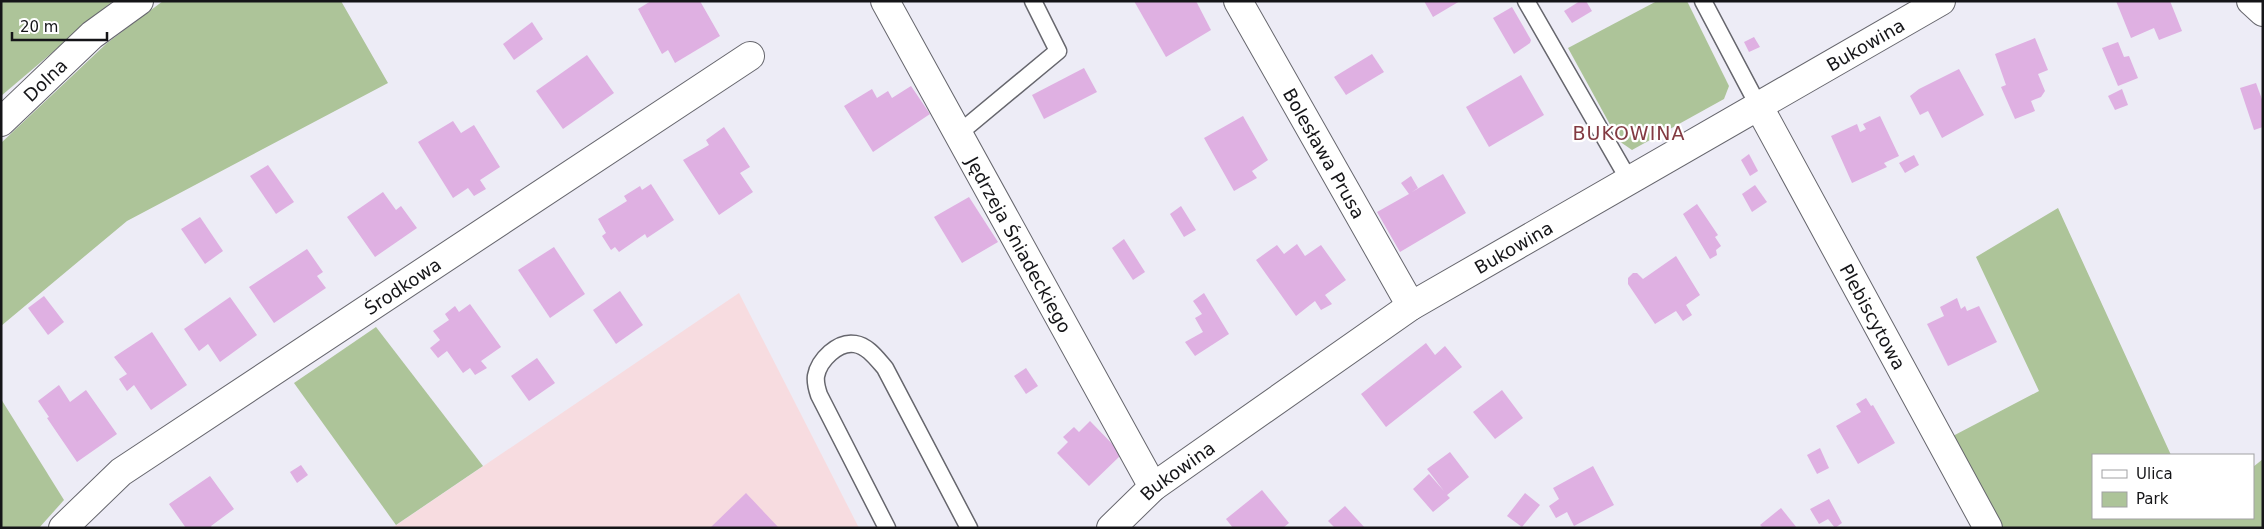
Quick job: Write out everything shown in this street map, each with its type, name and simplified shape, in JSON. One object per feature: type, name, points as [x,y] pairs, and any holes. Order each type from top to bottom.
[{"type":"street","name":"Dolna","points":[[1,122],[92,35],[138,1]]},
{"type":"street","name":"Jędrzeja Śniadeckiego","points":[[885,1],[1152,487]]},
{"type":"street","name":"Bolesława Prusa","points":[[1238,1],[1411,306]]},
{"type":"street","name":"Bukowina","points":[[1111,528],[1152,487],[1411,306],[1941,1]]},
{"type":"street","points":[[2251,1],[2263,12]]},
{"type":"street","name":"Środkowa","points":[[63,528],[121,472],[750,56]]},
{"type":"street","name":"Plebiscytowa","points":[[1758,105],[1988,528]]},
{"type":"lane","points":[[958,134],[1058,51],[1033,1]]},
{"type":"lane","points":[[1526,1],[1629,180]]},
{"type":"lane","points":[[1703,1],[1758,105]]},
{"type":"lane","points":[[887,528],[816,385],[816,374],[823,362],[832,351],[846,344],[856,344],[874,354],[885,368],[969,528]]},
{"type":"shaded area","points":[[739,293],[859,528],[392,528]]},
{"type":"green space","points":[[1,1],[113,1],[1,96]]},
{"type":"green space","points":[[163,1],[341,1],[388,83],[127,221],[1,326],[1,143],[107,43]]},
{"type":"green space","points":[[1657,1],[1687,1],[1729,86],[1724,99],[1632,150],[1619,141],[1568,48]]},
{"type":"green space","points":[[2058,208],[2171,454],[2092,454],[2092,519],[2254,519],[2254,466],[2263,459],[2263,528],[2000,528],[1951,437],[2039,391],[1976,257]]},
{"type":"green space","points":[[376,327],[483,466],[396,525],[294,383]]},
{"type":"green space","points":[[1,399],[64,500],[39,528],[1,528]]},
{"type":"building","points":[[651,1],[700,1],[720,36],[675,63],[668,50],[662,54],[638,9]]},
{"type":"building","points":[[1134,1],[1196,1],[1211,30],[1166,57]]},
{"type":"building","points":[[1424,1],[1460,1],[1433,17]]},
{"type":"building","points":[[1580,1],[1586,1],[1592,11],[1572,23],[1564,11]]},
{"type":"building","points":[[2116,1],[2170,1],[2182,31],[2159,40],[2154,28],[2131,38]]},
{"type":"building","points":[[1512,7],[1531,40],[1530,43],[1514,54],[1493,18]]},
{"type":"building","points":[[532,22],[543,39],[514,60],[503,44]]},
{"type":"building","points":[[1754,37],[1760,47],[1749,52],[1744,42]]},
{"type":"building","points":[[2035,38],[2048,70],[2038,74],[2045,91],[2041,97],[2031,101],[2035,111],[2015,119],[2001,87],[2006,85],[1995,54]]},
{"type":"building","points":[[2118,42],[2124,57],[2129,56],[2138,78],[2118,86],[2102,48]]},
{"type":"building","points":[[1372,54],[1384,72],[1346,95],[1334,77]]},
{"type":"building","points":[[587,55],[614,93],[563,129],[536,91]]},
{"type":"building","points":[[1084,68],[1097,92],[1044,119],[1032,95]]},
{"type":"building","points":[[1959,69],[1984,115],[1942,138],[1928,111],[1920,115],[1910,96],[1919,89]]},
{"type":"building","points":[[1521,75],[1544,115],[1489,147],[1466,107]]},
{"type":"building","points":[[2256,83],[2263,102],[2263,127],[2254,130],[2240,88]]},
{"type":"building","points":[[911,86],[930,114],[873,152],[844,106],[872,89],[877,98],[888,91],[892,98]]},
{"type":"building","points":[[2122,89],[2128,105],[2115,110],[2108,96]]},
{"type":"building","points":[[1243,116],[1268,160],[1252,171],[1257,178],[1234,191],[1204,138]]},
{"type":"building","points":[[1880,116],[1899,156],[1884,163],[1887,167],[1852,183],[1831,136],[1857,124],[1860,132],[1866,129],[1863,124]]},
{"type":"building","points":[[453,121],[461,133],[474,125],[500,167],[480,180],[486,189],[474,196],[468,188],[453,198],[418,142]]},
{"type":"building","points":[[724,127],[750,167],[740,173],[753,192],[719,215],[683,160],[709,145],[706,140]]},
{"type":"building","points":[[1749,154],[1758,171],[1750,176],[1741,160]]},
{"type":"building","points":[[1914,155],[1919,165],[1905,173],[1899,163]]},
{"type":"building","points":[[268,165],[294,202],[276,214],[250,176]]},
{"type":"building","points":[[1443,174],[1466,213],[1400,252],[1377,212],[1409,194],[1401,183],[1411,176],[1418,188],[1412,192]]},
{"type":"building","points":[[651,184],[674,220],[647,238],[645,234],[619,252],[615,247],[611,250],[602,236],[606,233],[598,219],[627,201],[624,196],[640,186],[642,190]]},
{"type":"building","points":[[1755,185],[1767,202],[1752,212],[1742,194]]},
{"type":"building","points":[[383,192],[396,210],[401,206],[417,228],[375,257],[347,217]]},
{"type":"building","points":[[969,197],[998,242],[962,263],[934,217]]},
{"type":"building","points":[[1697,204],[1718,235],[1715,237],[1721,246],[1716,250],[1717,255],[1710,259],[1683,214]]},
{"type":"building","points":[[1181,206],[1196,230],[1184,237],[1170,214]]},
{"type":"building","points":[[200,217],[223,251],[205,264],[181,229]]},
{"type":"building","points":[[1124,239],[1145,272],[1133,280],[1112,248]]},
{"type":"building","points":[[1297,244],[1305,256],[1321,245],[1346,280],[1325,295],[1332,304],[1321,310],[1315,301],[1296,316],[1256,260],[1277,245],[1284,254]]},
{"type":"building","points":[[554,247],[585,294],[550,318],[518,270]]},
{"type":"building","points":[[307,249],[323,272],[317,276],[326,288],[274,323],[249,287]]},
{"type":"building","points":[[1676,256],[1700,295],[1686,305],[1692,315],[1683,321],[1676,311],[1655,324],[1628,284],[1628,278],[1633,273],[1637,273],[1643,279]]},
{"type":"building","points":[[620,291],[643,325],[616,344],[593,310]]},
{"type":"building","points":[[1204,293],[1229,334],[1195,356],[1185,342],[1203,332],[1195,318],[1202,314],[1193,301]]},
{"type":"building","points":[[44,296],[64,322],[48,335],[28,308]]},
{"type":"building","points":[[230,297],[257,335],[220,362],[208,344],[199,351],[184,329]]},
{"type":"building","points":[[1957,298],[1961,309],[1965,306],[1967,311],[1979,306],[1997,342],[1948,366],[1927,324],[1944,316],[1940,307]]},
{"type":"building","points":[[470,304],[501,347],[481,361],[487,368],[475,375],[470,368],[463,373],[447,351],[438,358],[430,348],[440,340],[433,331],[449,320],[445,314],[455,306],[459,312]]},
{"type":"building","points":[[152,332],[187,385],[151,410],[134,385],[127,391],[119,379],[127,374],[114,357]]},
{"type":"building","points":[[1426,343],[1435,355],[1445,346],[1462,367],[1386,427],[1361,394]]},
{"type":"building","points":[[537,358],[555,383],[529,401],[511,376]]},
{"type":"building","points":[[1026,368],[1038,386],[1026,394],[1014,376]]},
{"type":"building","points":[[59,385],[70,402],[86,390],[117,434],[77,462],[47,418],[49,417],[38,401]]},
{"type":"building","points":[[1502,390],[1523,418],[1495,439],[1473,412]]},
{"type":"building","points":[[1866,398],[1871,406],[1873,405],[1895,443],[1858,464],[1836,426],[1861,412],[1856,404]]},
{"type":"building","points":[[1090,421],[1122,454],[1089,486],[1057,453],[1068,442],[1063,437],[1074,427],[1079,432]]},
{"type":"building","points":[[1820,448],[1829,468],[1817,474],[1807,455]]},
{"type":"building","points":[[1450,452],[1469,477],[1447,495],[1450,498],[1433,512],[1413,489],[1429,474],[1444,491],[1427,469]]},
{"type":"building","points":[[301,465],[308,475],[297,483],[290,472]]},
{"type":"building","points":[[1593,466],[1614,505],[1574,526],[1567,512],[1556,518],[1549,506],[1559,499],[1553,488]]},
{"type":"building","points":[[210,476],[234,509],[211,526],[212,528],[186,528],[169,504]]},
{"type":"building","points":[[1262,490],[1289,523],[1283,528],[1233,528],[1226,519]]},
{"type":"building","points":[[746,493],[779,528],[710,528]]},
{"type":"building","points":[[1525,493],[1540,505],[1522,527],[1507,516]]},
{"type":"building","points":[[1829,499],[1842,523],[1835,528],[1828,519],[1819,524],[1810,509]]},
{"type":"building","points":[[1345,506],[1365,528],[1335,528],[1328,521]]},
{"type":"building","points":[[1781,508],[1797,528],[1763,528],[1760,525]]},
{"type":"district","name":"BUKOWINA","points":[[1629,133]]}]
